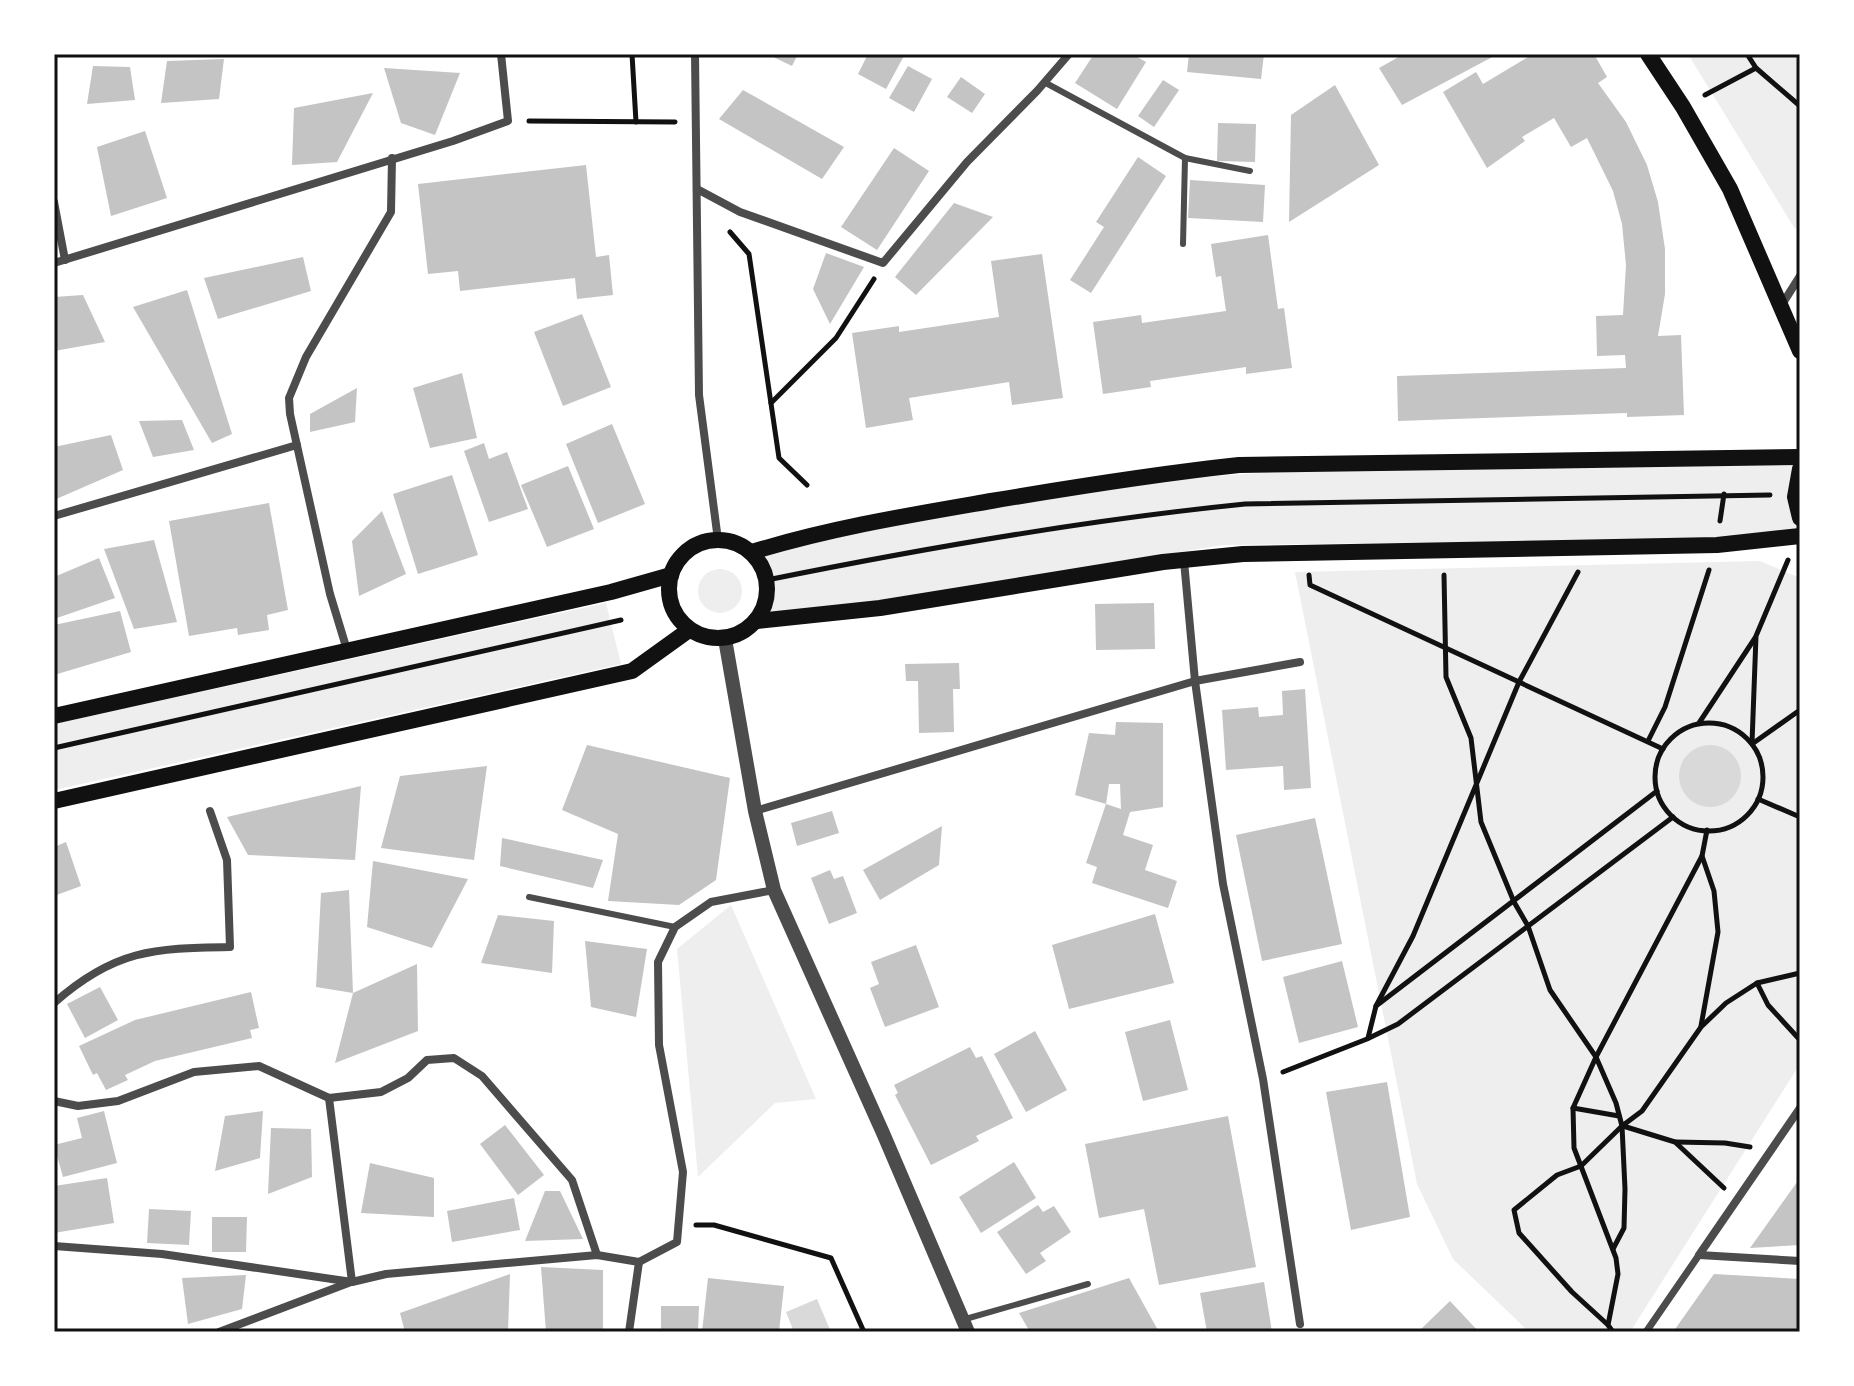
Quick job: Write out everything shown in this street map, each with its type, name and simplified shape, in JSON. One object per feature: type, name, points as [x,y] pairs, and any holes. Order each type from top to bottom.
[{"type":"main road","points":[[1648,54],[1730,189],[1800,351]]},
{"type":"main road","points":[[752,552],[867,522],[1151,474],[1239,465],[1800,457]]},
{"type":"main road","points":[[1800,469],[1795,497],[1800,518]]},
{"type":"main road","points":[[757,621],[767,598],[767,580],[752,552],[730,541],[718,540],[694,546],[675,564],[669,599],[673,611],[689,630],[713,639],[725,639],[757,621],[880,608],[1184,560],[1243,554],[1717,545],[1799,536]]},
{"type":"main road","points":[[54,716],[611,592],[671,575]]},
{"type":"main road","points":[[54,801],[632,671],[689,630]]},
{"type":"street","points":[[54,263],[508,121],[501,54]]},
{"type":"street","points":[[695,54],[699,395],[718,540]]},
{"type":"street","points":[[697,189],[740,212],[883,263],[967,162],[1069,54]]},
{"type":"street","points":[[347,650],[330,594],[289,398],[306,357],[391,212],[392,158]]},
{"type":"street","points":[[54,202],[65,260]]},
{"type":"street","points":[[1781,307],[1800,276]]},
{"type":"street","points":[[54,516],[297,445]]},
{"type":"street","points":[[1184,560],[1195,681],[1223,884],[1263,1079],[1300,1324]]},
{"type":"street","points":[[725,639],[755,811],[774,890],[965,1326]]},
{"type":"street","points":[[755,811],[1195,681],[1300,662]]},
{"type":"street","points":[[54,1003],[102,967],[154,949],[230,947],[227,860],[210,811]]},
{"type":"street","points":[[219,1332],[352,1282],[386,1274],[597,1255],[639,1262],[677,1242],[683,1172],[659,1045],[658,962],[675,927],[711,902],[774,890]]},
{"type":"street","points":[[54,1101],[78,1106],[118,1101],[194,1072],[259,1066],[329,1098],[381,1092],[408,1078],[427,1060],[454,1058],[482,1076],[572,1180],[597,1255]]},
{"type":"street","points":[[329,1098],[352,1282]]},
{"type":"street","points":[[1646,1332],[1800,1108]]},
{"type":"street","points":[[54,1246],[162,1254],[352,1282]]},
{"type":"street","points":[[1699,1255],[1800,1261]]},
{"type":"street","points":[[629,1332],[639,1262]]},
{"type":"lane","points":[[1044,82],[1185,158],[1250,171]]},
{"type":"lane","points":[[1183,244],[1185,158]]},
{"type":"lane","points":[[529,897],[675,927]]},
{"type":"lane","points":[[965,1326],[1088,1284]]},
{"type":"path","points":[[632,54],[636,122]]},
{"type":"path","points":[[1747,54],[1756,68],[1800,106]]},
{"type":"path","points":[[1683,107],[1756,68]]},
{"type":"path","points":[[508,121],[696,122]]},
{"type":"path","points":[[721,202],[726,228],[749,254],[779,458],[807,485]]},
{"type":"path","points":[[771,404],[836,338],[883,263]]},
{"type":"path","points":[[767,580],[878,558],[1160,512],[1231,505],[1724,494],[1795,497]]},
{"type":"path","points":[[1648,741],[1665,707],[1717,545],[1724,494]]},
{"type":"path","points":[[1698,724],[1756,636],[1799,536]]},
{"type":"path","points":[[1367,1039],[1376,1006],[1413,936],[1519,682],[1591,547]]},
{"type":"path","points":[[1305,553],[1310,585],[1663,749]]},
{"type":"path","points":[[1444,574],[1446,677],[1471,738],[1481,822],[1514,902],[1528,926],[1550,990],[1596,1057],[1620,1116],[1624,1228],[1613,1249]]},
{"type":"path","points":[[54,748],[621,620]]},
{"type":"path","points":[[1752,744],[1756,636]]},
{"type":"path","points":[[1752,744],[1800,710]]},
{"type":"path","points":[[1698,724],[1721,724],[1743,735],[1752,744],[1761,762],[1763,773],[1758,799],[1737,822],[1720,829],[1694,829],[1673,817],[1657,791],[1656,771],[1663,749],[1680,731],[1698,724]]},
{"type":"path","points":[[1376,1006],[1657,791]]},
{"type":"path","points":[[1758,799],[1800,817]]},
{"type":"path","points":[[1263,1079],[1398,1024],[1673,817]]},
{"type":"path","points":[[1608,1325],[1618,1274],[1613,1249],[1581,1166],[1572,1132],[1573,1108],[1596,1057],[1702,856],[1707,830]]},
{"type":"path","points":[[1701,1027],[1718,932],[1714,891],[1702,856]]},
{"type":"path","points":[[1613,1332],[1519,1233],[1514,1210],[1557,1175],[1581,1166],[1642,1111],[1701,1027],[1726,1003],[1757,983],[1800,973]]},
{"type":"path","points":[[1757,983],[1768,1005],[1800,1040]]},
{"type":"path","points":[[1573,1108],[1620,1116]]},
{"type":"path","points":[[1622,1126],[1675,1142],[1725,1143],[1771,1150]]},
{"type":"path","points":[[1675,1142],[1737,1200]]},
{"type":"path","points":[[714,1225],[831,1258],[864,1332]]},
{"type":"shaded area","points":[[1688,54],[1800,54],[1800,222],[1795,229]]},
{"type":"shaded area","points":[[1795,462],[1798,529],[1709,539],[1223,545],[879,601],[771,614],[762,555],[842,535],[1142,481],[1290,471]]},
{"type":"shaded area","points":[[1760,561],[1800,578],[1800,1064],[1630,1332],[1529,1332],[1453,1259],[1417,1184],[1295,572]]},
{"type":"shaded area","points":[[720,569],[735,576],[742,591],[735,606],[720,613],[705,606],[698,591],[705,576]]},
{"type":"shaded area","points":[[606,603],[621,664],[54,790],[54,724]]},
{"type":"shaded area","points":[[1710,745],[1722,747],[1732,754],[1739,764],[1739,788],[1732,798],[1722,805],[1710,807],[1698,805],[1688,798],[1681,788],[1679,776],[1681,764],[1688,754],[1698,747]]},
{"type":"shaded area","points":[[731,905],[816,1099],[775,1103],[698,1177],[677,949]]},
{"type":"shaded area","points":[[817,1299],[831,1332],[794,1332],[786,1312]]},
{"type":"building","points":[[767,54],[798,54],[792,66]]},
{"type":"building","points":[[868,54],[905,54],[886,89],[858,74]]},
{"type":"building","points":[[1094,54],[1132,54],[1146,62],[1117,109],[1075,83]]},
{"type":"building","points":[[1189,54],[1264,54],[1261,79],[1187,72]]},
{"type":"building","points":[[1404,54],[1498,54],[1402,105],[1379,68]]},
{"type":"building","points":[[1533,54],[1594,54],[1607,77],[1598,83],[1626,122],[1647,165],[1658,202],[1665,249],[1665,294],[1658,336],[1681,335],[1684,415],[1627,417],[1627,413],[1398,421],[1397,376],[1626,368],[1625,355],[1597,356],[1596,316],[1623,315],[1626,265],[1622,224],[1613,191],[1587,138],[1571,147],[1554,118],[1522,137],[1525,141],[1487,168],[1443,92],[1476,72],[1483,84]]},
{"type":"building","points":[[224,59],[219,99],[161,103],[167,61]]},
{"type":"building","points":[[93,66],[130,67],[135,100],[87,104]]},
{"type":"building","points":[[908,66],[932,79],[914,112],[889,98]]},
{"type":"building","points":[[384,68],[460,73],[435,135],[401,123]]},
{"type":"building","points":[[961,77],[985,94],[972,113],[947,97]]},
{"type":"building","points":[[1163,80],[1179,90],[1154,127],[1138,116]]},
{"type":"building","points":[[1335,85],[1379,165],[1289,222],[1291,115]]},
{"type":"building","points":[[743,90],[844,147],[822,179],[719,119]]},
{"type":"building","points":[[373,93],[337,162],[292,165],[294,108]]},
{"type":"building","points":[[1218,123],[1256,124],[1255,162],[1217,161]]},
{"type":"building","points":[[145,131],[167,198],[111,216],[97,147]]},
{"type":"building","points":[[894,148],[929,171],[877,250],[841,227]]},
{"type":"building","points":[[1138,157],[1166,176],[1091,293],[1070,280],[1104,227],[1096,222]]},
{"type":"building","points":[[586,165],[596,257],[609,255],[613,295],[577,299],[575,278],[460,291],[458,271],[428,274],[418,184]]},
{"type":"building","points":[[1190,180],[1265,185],[1263,222],[1188,218]]},
{"type":"building","points":[[954,203],[993,217],[916,295],[895,277]]},
{"type":"building","points":[[1268,235],[1278,309],[1284,308],[1292,368],[1246,374],[1246,367],[1150,381],[1151,387],[1103,394],[1093,322],[1141,315],[1142,323],[1226,311],[1221,276],[1216,277],[1211,244]]},
{"type":"building","points":[[826,253],[864,267],[830,324],[813,289]]},
{"type":"building","points":[[1042,254],[1063,398],[1012,405],[1009,382],[909,398],[913,420],[866,428],[852,333],[899,326],[899,332],[999,317],[991,261]]},
{"type":"building","points":[[303,257],[311,291],[218,319],[204,278]]},
{"type":"building","points":[[187,290],[232,434],[212,443],[133,307]]},
{"type":"building","points":[[83,295],[105,342],[54,351],[54,297]]},
{"type":"building","points":[[582,314],[611,387],[563,406],[534,332]]},
{"type":"building","points":[[462,373],[477,438],[430,448],[413,388]]},
{"type":"building","points":[[357,388],[355,422],[310,432],[310,414]]},
{"type":"building","points":[[182,420],[194,450],[153,457],[139,421]]},
{"type":"building","points":[[612,424],[645,504],[598,523],[566,444]]},
{"type":"building","points":[[111,435],[123,470],[54,500],[54,447]]},
{"type":"building","points":[[484,443],[489,459],[507,452],[528,509],[489,522],[464,451]]},
{"type":"building","points":[[568,466],[594,529],[547,547],[521,485]]},
{"type":"building","points":[[452,475],[478,555],[418,574],[393,494]]},
{"type":"building","points":[[269,503],[288,610],[267,615],[269,630],[238,635],[237,628],[189,636],[169,521]]},
{"type":"building","points":[[382,511],[406,574],[359,596],[352,541]]},
{"type":"building","points":[[154,540],[177,622],[134,629],[104,549]]},
{"type":"building","points":[[99,558],[115,598],[54,619],[54,577]]},
{"type":"building","points":[[1154,603],[1155,649],[1096,650],[1095,604]]},
{"type":"building","points":[[120,611],[131,652],[54,675],[54,625]]},
{"type":"building","points":[[959,663],[960,689],[953,689],[954,732],[919,733],[918,681],[906,681],[905,664]]},
{"type":"building","points":[[1305,689],[1311,788],[1284,790],[1283,766],[1226,770],[1222,710],[1258,707],[1259,717],[1283,715],[1282,691]]},
{"type":"building","points":[[1116,722],[1163,723],[1163,807],[1130,812],[1123,835],[1153,845],[1145,870],[1177,881],[1168,908],[1092,883],[1097,867],[1086,863],[1106,804],[1075,795],[1089,733],[1115,735]],"holes":[[[1109,784],[1120,784],[1121,809],[1106,804]]]},
{"type":"building","points":[[587,745],[730,778],[716,880],[679,905],[608,901],[618,834],[562,810]]},
{"type":"building","points":[[487,766],[474,860],[381,848],[400,776]]},
{"type":"building","points":[[361,786],[355,860],[248,855],[227,817]]},
{"type":"building","points":[[832,811],[839,833],[797,846],[791,823]]},
{"type":"building","points":[[1315,818],[1342,944],[1262,961],[1236,835]]},
{"type":"building","points":[[942,826],[939,865],[880,900],[863,870]]},
{"type":"building","points":[[502,838],[603,860],[593,888],[500,866]]},
{"type":"building","points":[[66,842],[81,886],[54,896],[54,847]]},
{"type":"building","points":[[373,861],[468,879],[432,948],[367,927]]},
{"type":"building","points":[[830,870],[834,879],[843,876],[857,913],[829,924],[811,878]]},
{"type":"building","points":[[349,890],[353,993],[316,987],[321,893]]},
{"type":"building","points":[[1155,914],[1174,983],[1069,1009],[1052,945]]},
{"type":"building","points":[[498,915],[554,921],[552,973],[481,963]]},
{"type":"building","points":[[585,941],[647,949],[636,1017],[591,1007]]},
{"type":"building","points":[[916,945],[939,1007],[885,1027],[870,988],[879,984],[871,962]]},
{"type":"building","points":[[1342,961],[1358,1027],[1299,1043],[1283,977]]},
{"type":"building","points":[[417,964],[418,1031],[335,1063],[353,993]]},
{"type":"building","points":[[100,987],[118,1020],[85,1038],[67,1004]]},
{"type":"building","points":[[251,992],[259,1028],[250,1030],[252,1038],[155,1061],[125,1075],[128,1080],[106,1090],[97,1073],[93,1075],[79,1046],[135,1020]]},
{"type":"building","points":[[1170,1020],[1188,1090],[1143,1101],[1125,1032]]},
{"type":"building","points":[[1035,1031],[1067,1090],[1026,1112],[994,1054]]},
{"type":"building","points":[[970,1047],[976,1058],[982,1056],[1013,1118],[976,1136],[979,1141],[931,1165],[895,1095],[898,1093],[894,1085]]},
{"type":"building","points":[[1387,1082],[1410,1217],[1351,1230],[1326,1092]]},
{"type":"building","points":[[104,1111],[117,1163],[63,1177],[54,1145],[82,1138],[77,1118]]},
{"type":"building","points":[[263,1111],[260,1158],[215,1171],[225,1116]]},
{"type":"building","points":[[1228,1116],[1256,1267],[1159,1285],[1144,1209],[1099,1218],[1085,1144]]},
{"type":"building","points":[[505,1125],[544,1175],[518,1195],[480,1144]]},
{"type":"building","points":[[271,1128],[311,1129],[312,1177],[268,1194]]},
{"type":"building","points":[[1014,1162],[1036,1198],[981,1233],[959,1197]]},
{"type":"building","points":[[370,1163],[434,1178],[434,1217],[361,1213]]},
{"type":"building","points":[[107,1178],[114,1223],[54,1233],[54,1186]]},
{"type":"building","points":[[1800,1178],[1800,1245],[1750,1248]]},
{"type":"building","points":[[545,1191],[560,1191],[583,1239],[525,1241]]},
{"type":"building","points":[[514,1198],[520,1230],[452,1242],[447,1211]]},
{"type":"building","points":[[1038,1205],[1043,1212],[1054,1206],[1071,1232],[1040,1253],[1046,1261],[1026,1274],[997,1232]]},
{"type":"building","points":[[149,1209],[191,1211],[189,1245],[147,1243]]},
{"type":"building","points":[[212,1217],[247,1217],[246,1252],[212,1252]]},
{"type":"building","points":[[541,1267],[603,1270],[603,1332],[546,1332]]},
{"type":"building","points":[[510,1274],[508,1332],[405,1332],[400,1313]]},
{"type":"building","points":[[1714,1274],[1800,1279],[1800,1332],[1673,1332]]},
{"type":"building","points":[[246,1275],[242,1309],[188,1324],[182,1278]]},
{"type":"building","points":[[708,1278],[784,1286],[779,1332],[702,1332]]},
{"type":"building","points":[[1129,1278],[1159,1332],[1030,1332],[1019,1313]]},
{"type":"building","points":[[1264,1282],[1272,1332],[1207,1332],[1200,1293]]},
{"type":"building","points":[[1450,1301],[1479,1332],[1418,1332]]},
{"type":"building","points":[[661,1306],[699,1306],[698,1332],[661,1332]]}]
